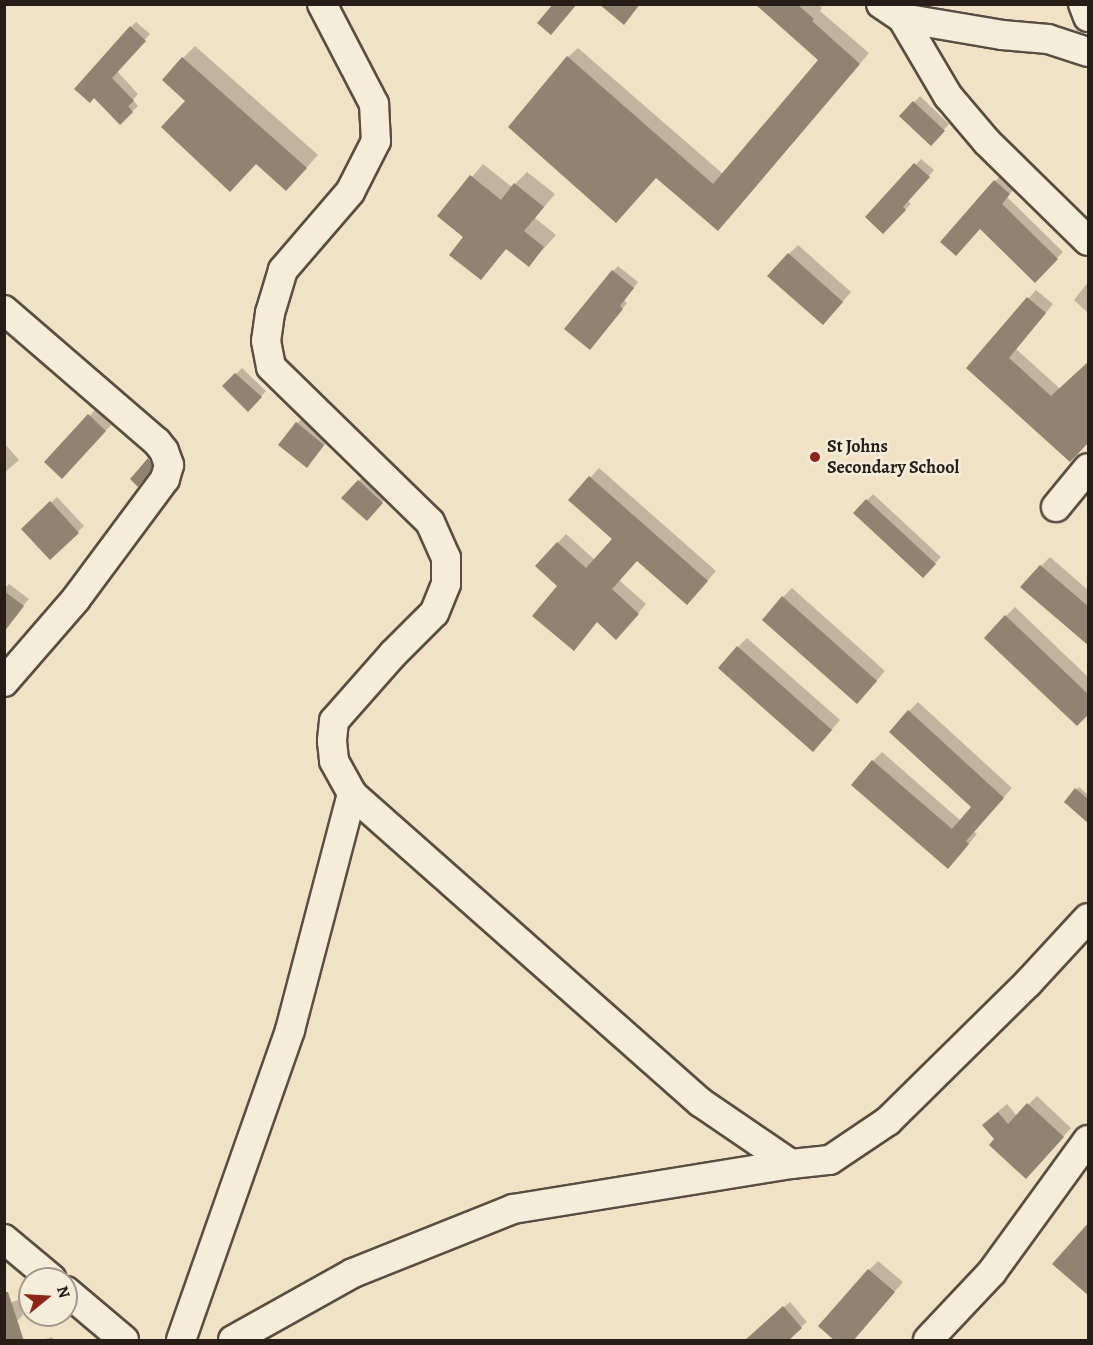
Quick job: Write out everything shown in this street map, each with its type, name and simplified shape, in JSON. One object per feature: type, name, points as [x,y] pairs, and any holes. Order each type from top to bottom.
[{"type":"street","points":[[322,4],[374,104],[376,141],[350,192],[283,270],[270,313],[266,341],[271,367],[430,522],[446,558],[446,584],[434,613],[393,654],[334,721],[332,741],[334,760],[352,794],[700,1102],[791,1164]]},
{"type":"street","points":[[1083,4],[1089,16]]},
{"type":"street","points":[[892,11],[1002,35],[1048,39],[1089,52]]},
{"type":"street","points":[[892,11],[948,96],[987,142],[1089,241]]},
{"type":"street","points":[[4,310],[157,442],[164,451],[169,465],[165,479],[76,599],[4,682]]},
{"type":"street","points":[[1056,507],[1089,468]]},
{"type":"street","points":[[181,1341],[290,1030],[352,794]]},
{"type":"street","points":[[233,1341],[353,1273],[513,1209],[791,1164],[830,1160],[888,1121],[1028,983],[1089,918]]},
{"type":"street","points":[[928,1341],[992,1272],[1089,1140]]},
{"type":"street","points":[[4,1239],[38,1267]]},
{"type":"street","points":[[78,1301],[124,1341]]},
{"type":"building","points":[[553,4],[577,4],[551,35],[537,23]]},
{"type":"building","points":[[599,4],[640,4],[624,25]]},
{"type":"building","points":[[755,4],[797,4],[814,19],[812,21],[860,64],[718,231],[656,178],[616,223],[508,127],[567,56],[713,184],[818,60]]},
{"type":"building","points":[[130,26],[146,41],[112,78],[134,101],[128,106],[133,112],[120,125],[94,98],[90,103],[74,89]]},
{"type":"building","points":[[182,57],[307,168],[286,191],[256,164],[230,192],[161,127],[185,101],[162,80]]},
{"type":"building","points":[[913,101],[945,131],[931,146],[899,116]]},
{"type":"building","points":[[914,163],[930,177],[903,207],[906,210],[883,234],[865,217]]},
{"type":"building","points":[[470,175],[501,200],[514,183],[544,207],[524,231],[544,247],[529,267],[506,249],[481,280],[449,255],[463,237],[437,216]]},
{"type":"building","points":[[994,180],[1010,194],[1002,204],[1058,259],[1035,283],[980,229],[956,256],[940,242]]},
{"type":"building","points":[[788,253],[843,302],[823,325],[767,276]]},
{"type":"building","points":[[612,270],[634,288],[620,306],[623,309],[590,350],[564,329]]},
{"type":"building","points":[[1027,297],[1046,313],[1009,358],[1051,396],[1089,361],[1089,442],[1070,462],[966,368]]},
{"type":"building","points":[[235,373],[262,397],[248,412],[222,386]]},
{"type":"building","points":[[88,414],[106,431],[62,479],[44,462]]},
{"type":"building","points":[[296,422],[324,445],[307,468],[278,445]]},
{"type":"building","points":[[148,458],[152,466],[150,472],[138,487],[130,479]]},
{"type":"building","points":[[589,476],[708,581],[687,605],[637,561],[612,589],[639,614],[616,640],[597,622],[574,651],[532,616],[557,586],[535,566],[557,542],[586,568],[612,539],[568,500]]},
{"type":"building","points":[[358,480],[383,503],[367,521],[341,498]]},
{"type":"building","points":[[866,499],[936,564],[923,578],[853,513]]},
{"type":"building","points":[[50,501],[79,533],[50,560],[21,529]]},
{"type":"building","points":[[1040,565],[1089,607],[1089,646],[1020,587]]},
{"type":"building","points":[[4,591],[24,606],[4,632]]},
{"type":"building","points":[[782,596],[877,681],[857,704],[762,620]]},
{"type":"building","points":[[1005,615],[1089,695],[1089,714],[1077,726],[984,638]]},
{"type":"building","points":[[737,646],[832,730],[813,752],[718,668]]},
{"type":"building","points":[[908,710],[1004,798],[966,841],[969,844],[948,869],[851,785],[872,760],[952,829],[971,807],[889,732]]},
{"type":"building","points":[[1075,788],[1089,800],[1089,824],[1064,802]]},
{"type":"building","points":[[1027,1103],[1064,1137],[1026,1179],[989,1145],[994,1139],[982,1125],[998,1112],[1008,1124]]},
{"type":"building","points":[[1089,1222],[1089,1296],[1052,1264]]},
{"type":"building","points":[[868,1269],[895,1292],[853,1341],[835,1341],[818,1326]]},
{"type":"building","points":[[4,1292],[8,1292],[24,1341],[4,1341]]},
{"type":"building","points":[[783,1306],[802,1328],[788,1341],[744,1341]]},
{"type":"place","name":"St Johns Secondary School","points":[[815,457]]}]
